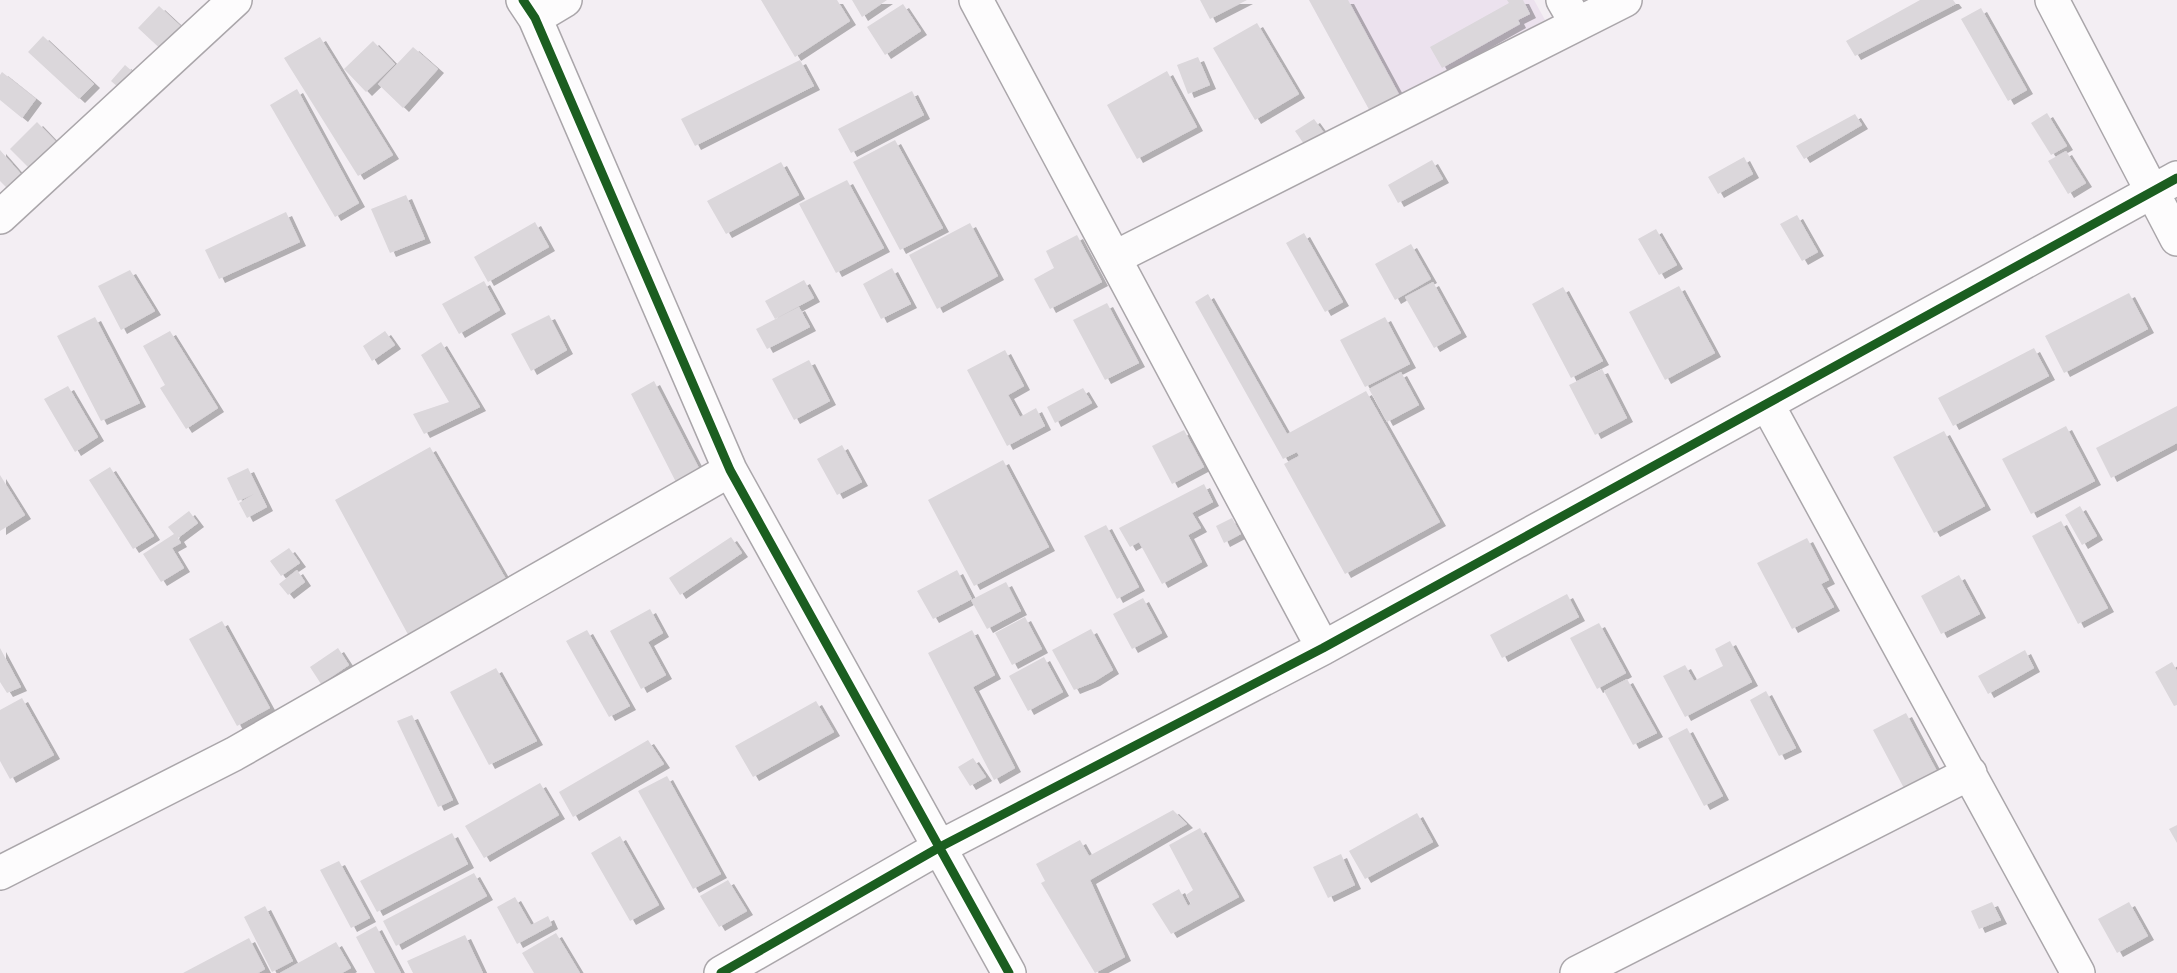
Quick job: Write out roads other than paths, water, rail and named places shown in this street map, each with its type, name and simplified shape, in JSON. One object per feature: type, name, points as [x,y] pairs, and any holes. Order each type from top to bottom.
[{"type":"street","points":[[0,217],[235,0]]},
{"type":"street","points":[[565,0],[529,9],[730,470],[1009,973]]},
{"type":"street","points":[[976,0],[1116,257],[1323,648]]},
{"type":"street","points":[[1116,257],[1570,12],[1625,0]]},
{"type":"street","points":[[2052,0],[2164,184],[2177,239]]},
{"type":"street","points":[[721,973],[940,847],[1323,648],[2164,184]]},
{"type":"street","points":[[1767,404],[2078,973]]},
{"type":"street","points":[[0,873],[234,754],[730,470]]},
{"type":"street","points":[[1577,973],[1970,774]]}]
